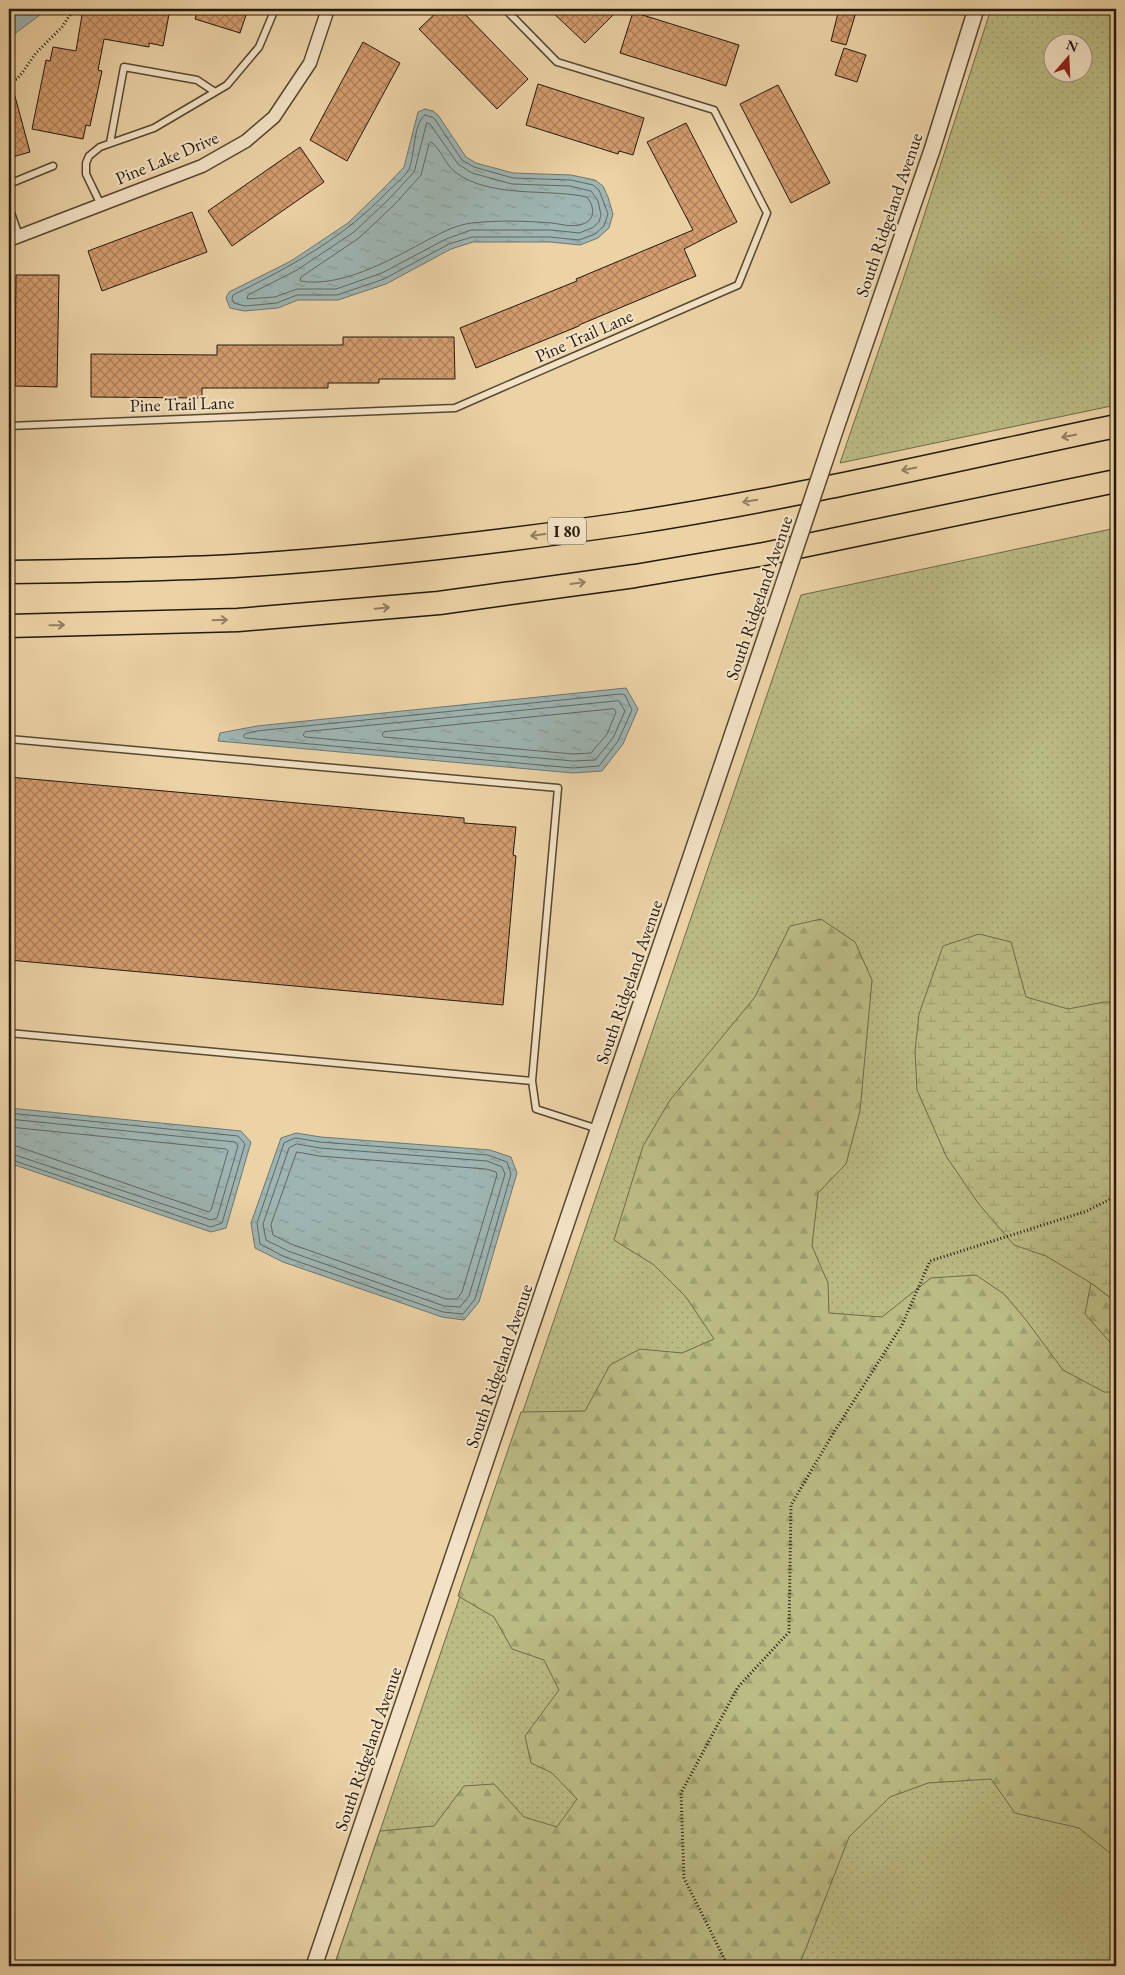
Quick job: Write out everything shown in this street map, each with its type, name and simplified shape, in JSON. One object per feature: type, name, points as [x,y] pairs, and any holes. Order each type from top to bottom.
[{"type":"highway","name":"I 80","points":[[9,572],[196,567],[319,559],[434,548],[631,522],[775,497],[1116,426]]},
{"type":"highway","points":[[9,626],[238,620],[439,602],[635,576],[764,554],[1116,481]]},
{"type":"street","name":"Pine Lake Drive","points":[[14,238],[202,166],[246,141],[274,117],[310,63],[328,9]]},
{"type":"street","name":"South Ridgeland Avenue","points":[[314,1966],[932,150],[976,9]]},
{"type":"lane","points":[[100,205],[86,174],[86,163],[89,156],[100,147],[154,128],[227,84],[259,47],[275,9]]},
{"type":"lane","name":"Pine Trail Lane","points":[[9,426],[455,408],[738,285],[767,213],[714,110],[557,62],[505,9]]},
{"type":"lane","points":[[110,143],[124,67],[197,80],[215,92]]},
{"type":"lane","points":[[9,184],[53,166]]},
{"type":"lane","points":[[9,207],[14,238]]},
{"type":"lane","points":[[9,739],[558,788],[532,1081],[536,1108],[599,1129]]},
{"type":"lane","points":[[9,1033],[532,1081]]},
{"type":"path","points":[[9,81],[22,73],[36,54],[62,27],[74,9]]},
{"type":"path","points":[[728,1966],[684,1878],[681,1793],[738,1687],[789,1632],[791,1505],[834,1432],[902,1325],[930,1261],[1087,1211],[1116,1196]]},
{"type":"green space","points":[[991,9],[1116,9],[1116,405],[840,463],[908,265]]},
{"type":"green space","points":[[1116,528],[1116,1966],[334,1966],[801,595]]},
{"type":"green space","points":[[821,919],[855,942],[872,980],[860,1111],[846,1164],[818,1193],[812,1246],[828,1283],[829,1313],[882,1317],[931,1278],[976,1275],[1004,1294],[1063,1370],[1104,1392],[1116,1392],[1116,1858],[1079,1828],[1015,1813],[991,1779],[928,1783],[890,1797],[849,1837],[799,1966],[334,1966],[380,1831],[434,1826],[464,1786],[494,1784],[524,1817],[557,1827],[577,1799],[552,1773],[531,1763],[525,1736],[559,1690],[544,1660],[512,1649],[494,1617],[458,1596],[521,1412],[585,1411],[610,1365],[640,1349],[682,1353],[714,1339],[686,1297],[654,1265],[614,1240],[643,1146],[670,1100],[755,997],[790,926]]},
{"type":"green space","points":[[979,934],[1011,942],[1026,997],[1068,1009],[1104,1002],[1116,1002],[1116,1302],[1091,1283],[1046,1256],[1014,1245],[978,1203],[946,1156],[917,1090],[915,1051],[919,1014],[943,946]]},
{"type":"green space","points":[[1091,1283],[1116,1302],[1116,1349],[1085,1314]]},
{"type":"water","points":[[9,9],[48,9],[9,38]]},
{"type":"water","points":[[425,109],[433,111],[438,115],[466,157],[476,163],[513,173],[571,175],[595,180],[603,186],[613,214],[609,228],[598,238],[580,245],[550,242],[473,242],[451,249],[386,284],[338,300],[298,300],[278,308],[244,311],[230,308],[226,298],[229,292],[291,261],[348,223],[381,191],[404,167],[418,112]]},
{"type":"water","points":[[626,688],[638,709],[623,744],[602,771],[573,773],[218,741],[220,733],[257,726]]},
{"type":"water","points":[[9,1108],[241,1131],[251,1142],[226,1228],[211,1232],[9,1163]]},
{"type":"water","points":[[296,1133],[321,1137],[490,1150],[511,1157],[517,1173],[479,1302],[464,1320],[442,1317],[283,1262],[255,1248],[251,1223],[281,1138]]},
{"type":"building","points":[[83,9],[170,9],[163,46],[149,43],[149,47],[104,39],[98,70],[102,71],[90,126],[86,125],[83,139],[32,129],[46,60],[50,61],[53,47],[76,51]]},
{"type":"building","points":[[198,9],[248,9],[240,33],[195,19]]},
{"type":"building","points":[[440,9],[460,9],[528,79],[497,109],[419,29]]},
{"type":"building","points":[[549,9],[619,9],[585,43]]},
{"type":"building","points":[[839,9],[857,9],[846,45],[831,41]]},
{"type":"building","points":[[633,12],[739,45],[726,86],[620,53]]},
{"type":"building","points":[[363,42],[400,63],[347,161],[310,140]]},
{"type":"building","points":[[844,48],[866,55],[857,82],[835,75]]},
{"type":"building","points":[[538,84],[644,118],[633,155],[619,151],[618,154],[526,125]]},
{"type":"building","points":[[778,85],[830,183],[791,203],[740,104]]},
{"type":"building","points":[[9,89],[13,89],[30,152],[9,158]]},
{"type":"building","points":[[686,123],[737,222],[684,249],[696,276],[476,368],[460,328],[577,281],[576,279],[693,230],[647,142]]},
{"type":"building","points":[[300,147],[324,182],[232,246],[208,211]]},
{"type":"building","points":[[192,212],[207,252],[102,291],[88,251]]},
{"type":"building","points":[[16,275],[59,275],[57,387],[15,386]]},
{"type":"building","points":[[343,337],[454,337],[455,379],[379,379],[379,383],[328,383],[328,388],[202,388],[202,398],[91,397],[91,354],[217,355],[217,345],[343,345]]},
{"type":"building","points":[[9,777],[464,818],[464,823],[516,827],[513,855],[516,856],[503,1005],[9,960]]}]
